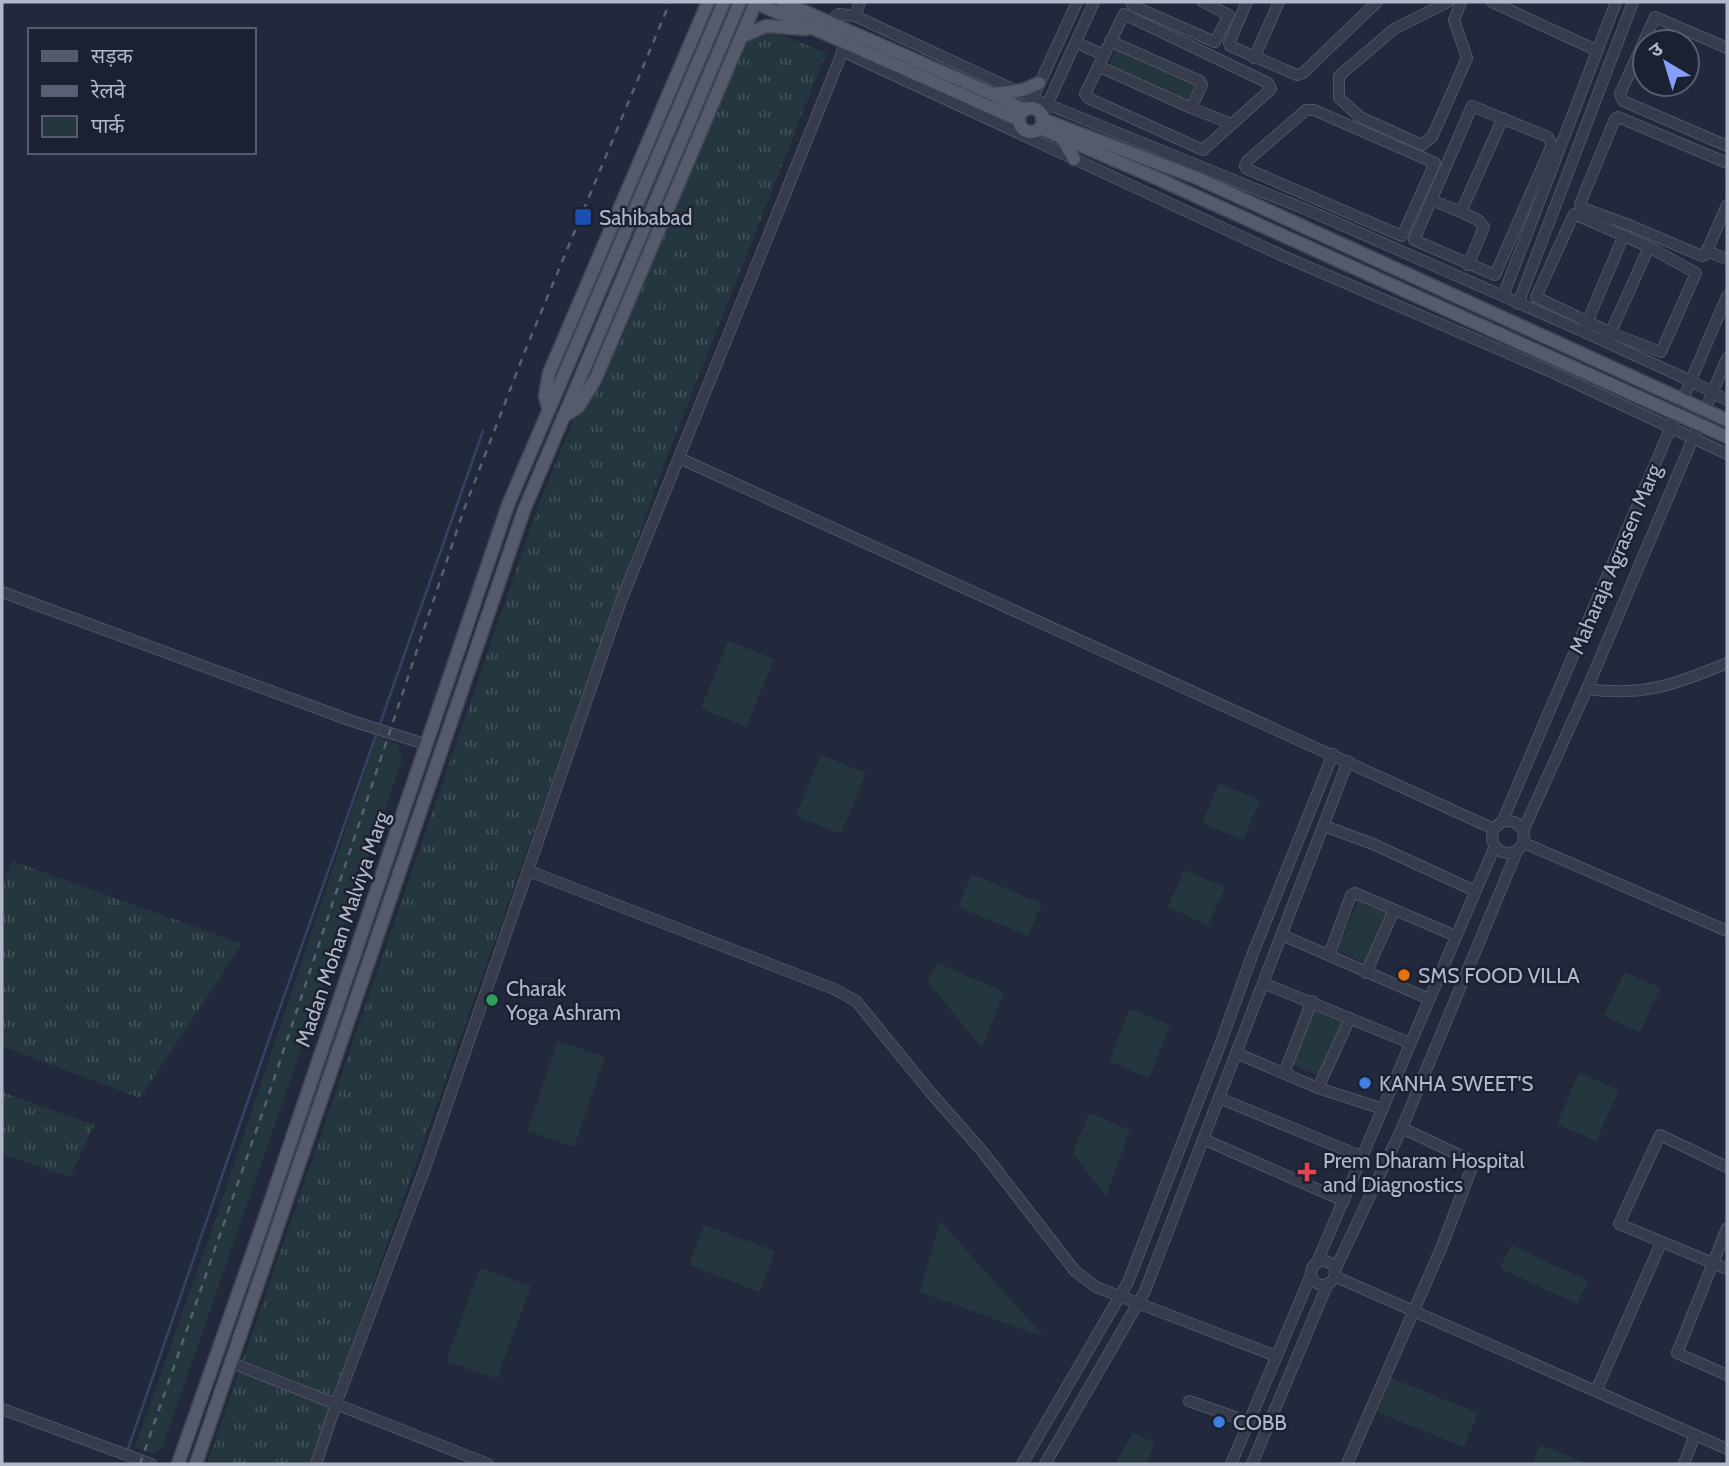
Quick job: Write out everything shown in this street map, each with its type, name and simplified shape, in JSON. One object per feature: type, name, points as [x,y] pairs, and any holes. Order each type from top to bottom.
[{"type":"main road","points":[[548,408],[546,387],[549,373],[708,2]]},
{"type":"main road","name":"Madan Mohan Malviya Marg","points":[[177,1464],[264,1220],[508,505],[724,2]]},
{"type":"main road","name":"Madan Mohan Malviya Marg","points":[[196,1464],[516,535],[577,383],[740,2]]},
{"type":"main road","points":[[563,417],[578,407],[595,380],[743,36],[755,2],[822,24],[1026,109]]},
{"type":"main road","points":[[783,2],[822,24]]},
{"type":"main road","points":[[806,2],[844,47],[1026,109],[1038,110],[1062,138],[1074,159]]},
{"type":"main road","points":[[743,36],[766,26],[822,24]]},
{"type":"main road","points":[[991,94],[1018,91],[1040,83]]},
{"type":"main road","points":[[1026,109],[1025,131],[1033,132],[1043,117]]},
{"type":"main road","points":[[1043,117],[1197,178],[1727,420]]},
{"type":"main road","points":[[1062,138],[1727,437]]},
{"type":"street","points":[[855,16],[860,2]]},
{"type":"street","points":[[1026,109],[1077,2]]},
{"type":"street","points":[[1094,2],[1043,117],[1317,214],[1518,304],[1585,326]]},
{"type":"street","points":[[1131,2],[1133,6],[1215,42],[1229,15],[1203,2]]},
{"type":"street","points":[[1247,2],[1229,43],[1231,47],[1297,75],[1303,73],[1371,3]]},
{"type":"street","points":[[1254,58],[1279,2]]},
{"type":"street","points":[[1448,2],[1394,29],[1339,76],[1339,98],[1360,117],[1422,145],[1432,137],[1467,58],[1454,20],[1461,2]]},
{"type":"street","points":[[1492,2],[1596,50]]},
{"type":"street","points":[[1503,296],[1616,2]]},
{"type":"street","points":[[1518,304],[1633,2]]},
{"type":"street","points":[[822,24],[839,14],[855,16],[1018,91],[1026,109]]},
{"type":"street","points":[[1125,14],[1270,85],[1271,89],[1206,149],[1200,149],[1086,97],[1085,94],[1104,55],[1125,14]]},
{"type":"street","points":[[1727,48],[1655,17],[1620,94],[1623,101],[1727,146]]},
{"type":"street","points":[[1110,41],[1200,81],[1202,85],[1191,108]]},
{"type":"street","points":[[1077,43],[1104,55]]},
{"type":"street","points":[[316,1464],[336,1404],[412,1207],[621,601],[844,47],[1074,159],[1283,256],[1556,374],[1727,454]]},
{"type":"street","points":[[1098,66],[1232,124]]},
{"type":"street","points":[[1473,106],[1548,137],[1552,145],[1498,272],[1492,275],[1419,244],[1414,239],[1431,200],[1473,106]]},
{"type":"street","points":[[1306,110],[1314,110],[1435,163],[1401,237],[1322,202],[1245,166],[1247,161],[1306,110]]},
{"type":"street","points":[[1727,163],[1618,117],[1580,200],[1582,208],[1702,256],[1727,205]]},
{"type":"street","points":[[1461,212],[1503,118]]},
{"type":"street","points":[[1431,200],[1478,220],[1484,227],[1468,265]]},
{"type":"street","points":[[1317,214],[1322,202]]},
{"type":"street","points":[[1608,337],[1661,352],[1696,273],[1649,247],[1574,214],[1536,297],[1585,326],[1727,400]]},
{"type":"street","points":[[1585,326],[1624,235]]},
{"type":"street","points":[[1414,257],[1419,244]]},
{"type":"street","points":[[1608,337],[1649,247]]},
{"type":"street","points":[[1706,251],[1727,259]]},
{"type":"street","name":"Maharaja Agrasen Marg","points":[[1498,826],[1727,296]]},
{"type":"street","name":"Maharaja Agrasen Marg","points":[[1523,831],[1587,689],[1727,358]]},
{"type":"street","points":[[679,458],[1348,761],[1498,826],[1512,821],[1523,831],[1520,847],[1402,1128],[1332,1276],[1252,1464]]},
{"type":"street","points":[[2,592],[425,744]]},
{"type":"street","points":[[1587,689],[1617,693],[1660,688],[1727,663]]},
{"type":"street","points":[[1022,1464],[1132,1272],[1253,953],[1333,754]]},
{"type":"street","points":[[1045,1464],[1145,1291],[1348,761]]},
{"type":"street","points":[[1324,826],[1373,844],[1475,891]]},
{"type":"street","points":[[1498,826],[1492,839],[1495,846],[1506,853],[1520,847],[1727,931]]},
{"type":"street","points":[[1231,1464],[1311,1275],[1312,1267],[1317,1262],[1344,1201],[1495,846]]},
{"type":"street","points":[[529,871],[834,989],[856,1001],[982,1151],[1075,1271],[1096,1287],[1276,1356]]},
{"type":"street","points":[[1329,955],[1353,893],[1456,936]]},
{"type":"street","points":[[1366,973],[1394,910]]},
{"type":"street","points":[[1282,934],[1429,999]]},
{"type":"street","points":[[1263,983],[1410,1043]]},
{"type":"street","points":[[1284,1073],[1312,1002]]},
{"type":"street","points":[[1318,1088],[1350,1018]]},
{"type":"street","points":[[1236,1053],[1318,1088],[1383,1109]]},
{"type":"street","points":[[1219,1098],[1363,1157]]},
{"type":"street","points":[[1347,1464],[1474,1162],[1402,1128]]},
{"type":"street","points":[[1727,1167],[1660,1135],[1619,1224],[1727,1269]]},
{"type":"street","points":[[1203,1139],[1344,1201]]},
{"type":"street","points":[[1727,1228],[1678,1353],[1727,1375]]},
{"type":"street","points":[[1596,1391],[1661,1243]]},
{"type":"street","points":[[1317,1262],[1326,1261],[1332,1276],[1727,1449]]},
{"type":"street","points":[[1311,1275],[1317,1283],[1332,1276]]},
{"type":"street","points":[[232,1363],[488,1464]]},
{"type":"street","points":[[1189,1401],[1249,1422]]},
{"type":"street","points":[[2,1409],[151,1464]]},
{"type":"street","points":[[1684,1464],[1695,1435]]},
{"type":"green space","points":[[761,32],[782,35],[826,53],[666,459],[309,1464],[207,1464],[541,498],[723,64],[744,41]]},
{"type":"green space","points":[[1117,48],[1196,84],[1188,102],[1109,66]]},
{"type":"green space","points":[[728,641],[774,659],[746,727],[701,708]]},
{"type":"green space","points":[[377,736],[398,744],[402,760],[162,1448],[153,1453],[135,1447],[218,1212]]},
{"type":"green space","points":[[821,755],[866,773],[841,834],[796,816]]},
{"type":"green space","points":[[1219,783],[1260,800],[1243,840],[1202,823]]},
{"type":"green space","points":[[12,861],[242,944],[140,1098],[2,1046],[2,890]]},
{"type":"green space","points":[[1184,870],[1225,887],[1208,925],[1168,907]]},
{"type":"green space","points":[[972,874],[1042,904],[1028,936],[958,907]]},
{"type":"green space","points":[[1358,901],[1390,915],[1368,964],[1337,950]]},
{"type":"green space","points":[[937,963],[1004,992],[982,1048],[928,982]]},
{"type":"green space","points":[[1624,972],[1660,988],[1640,1032],[1604,1016]]},
{"type":"green space","points":[[1317,1005],[1347,1017],[1322,1077],[1292,1065]]},
{"type":"green space","points":[[1130,1009],[1170,1025],[1149,1078],[1109,1061]]},
{"type":"green space","points":[[558,1041],[605,1057],[574,1147],[527,1131]]},
{"type":"green space","points":[[1579,1073],[1619,1090],[1596,1141],[1557,1124]]},
{"type":"green space","points":[[2,1092],[94,1125],[70,1177],[2,1154]]},
{"type":"green space","points":[[1089,1113],[1130,1130],[1106,1196],[1073,1153]]},
{"type":"green space","points":[[940,1221],[1044,1337],[920,1292]]},
{"type":"green space","points":[[704,1225],[775,1251],[760,1292],[689,1265]]},
{"type":"green space","points":[[1511,1245],[1588,1281],[1577,1304],[1500,1268]]},
{"type":"green space","points":[[480,1268],[531,1286],[497,1379],[446,1361]]},
{"type":"green space","points":[[1391,1378],[1478,1413],[1464,1447],[1377,1412]]},
{"type":"green space","points":[[1133,1433],[1155,1443],[1146,1464],[1115,1464]]},
{"type":"green space","points":[[1540,1445],[1589,1464],[1532,1464]]},
{"type":"waterway","points":[[127,1452],[483,431]]},
{"type":"railway","points":[[140,1464],[270,1091],[463,512],[525,351],[670,2]]},
{"type":"place","name":"Sahibabad","points":[[583,217]]},
{"type":"place","name":"SMS FOOD VILLA","points":[[1404,975]]},
{"type":"place","name":"Charak Yoga Ashram","points":[[492,1000]]},
{"type":"place","name":"KANHA SWEET'S","points":[[1365,1083]]},
{"type":"place","name":"Prem Dharam Hospital and Diagnostics","points":[[1307,1172]]},
{"type":"place","name":"COBB","points":[[1219,1422]]}]
